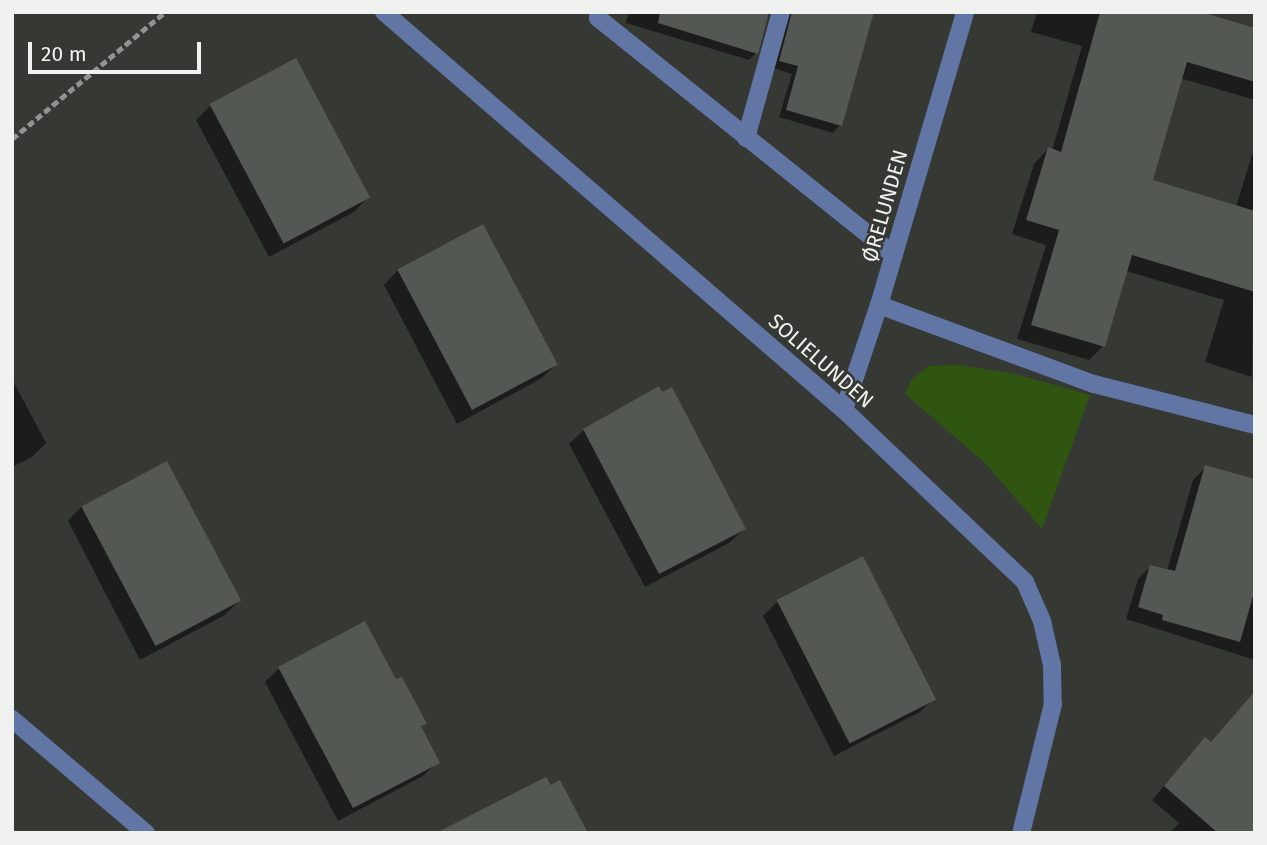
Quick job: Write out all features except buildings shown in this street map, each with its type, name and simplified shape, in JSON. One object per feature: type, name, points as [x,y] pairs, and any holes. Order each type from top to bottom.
[{"type":"street","name":"SOLIELUNDEN","points":[[384,12],[844,411],[1025,582],[1042,621],[1052,665],[1053,704],[1021,833]]},
{"type":"street","points":[[600,12],[598,18],[894,255]]},
{"type":"street","points":[[746,138],[781,12]]},
{"type":"street","name":"ØRELUNDEN","points":[[844,411],[894,255],[965,12]]},
{"type":"street","points":[[879,304],[1094,384],[1255,425]]},
{"type":"street","points":[[12,719],[146,833]]},
{"type":"path","points":[[12,139],[165,12]]},
{"type":"green space","points":[[960,365],[1015,374],[1090,395],[1042,529],[985,463],[905,394],[911,380],[928,366]]}]
